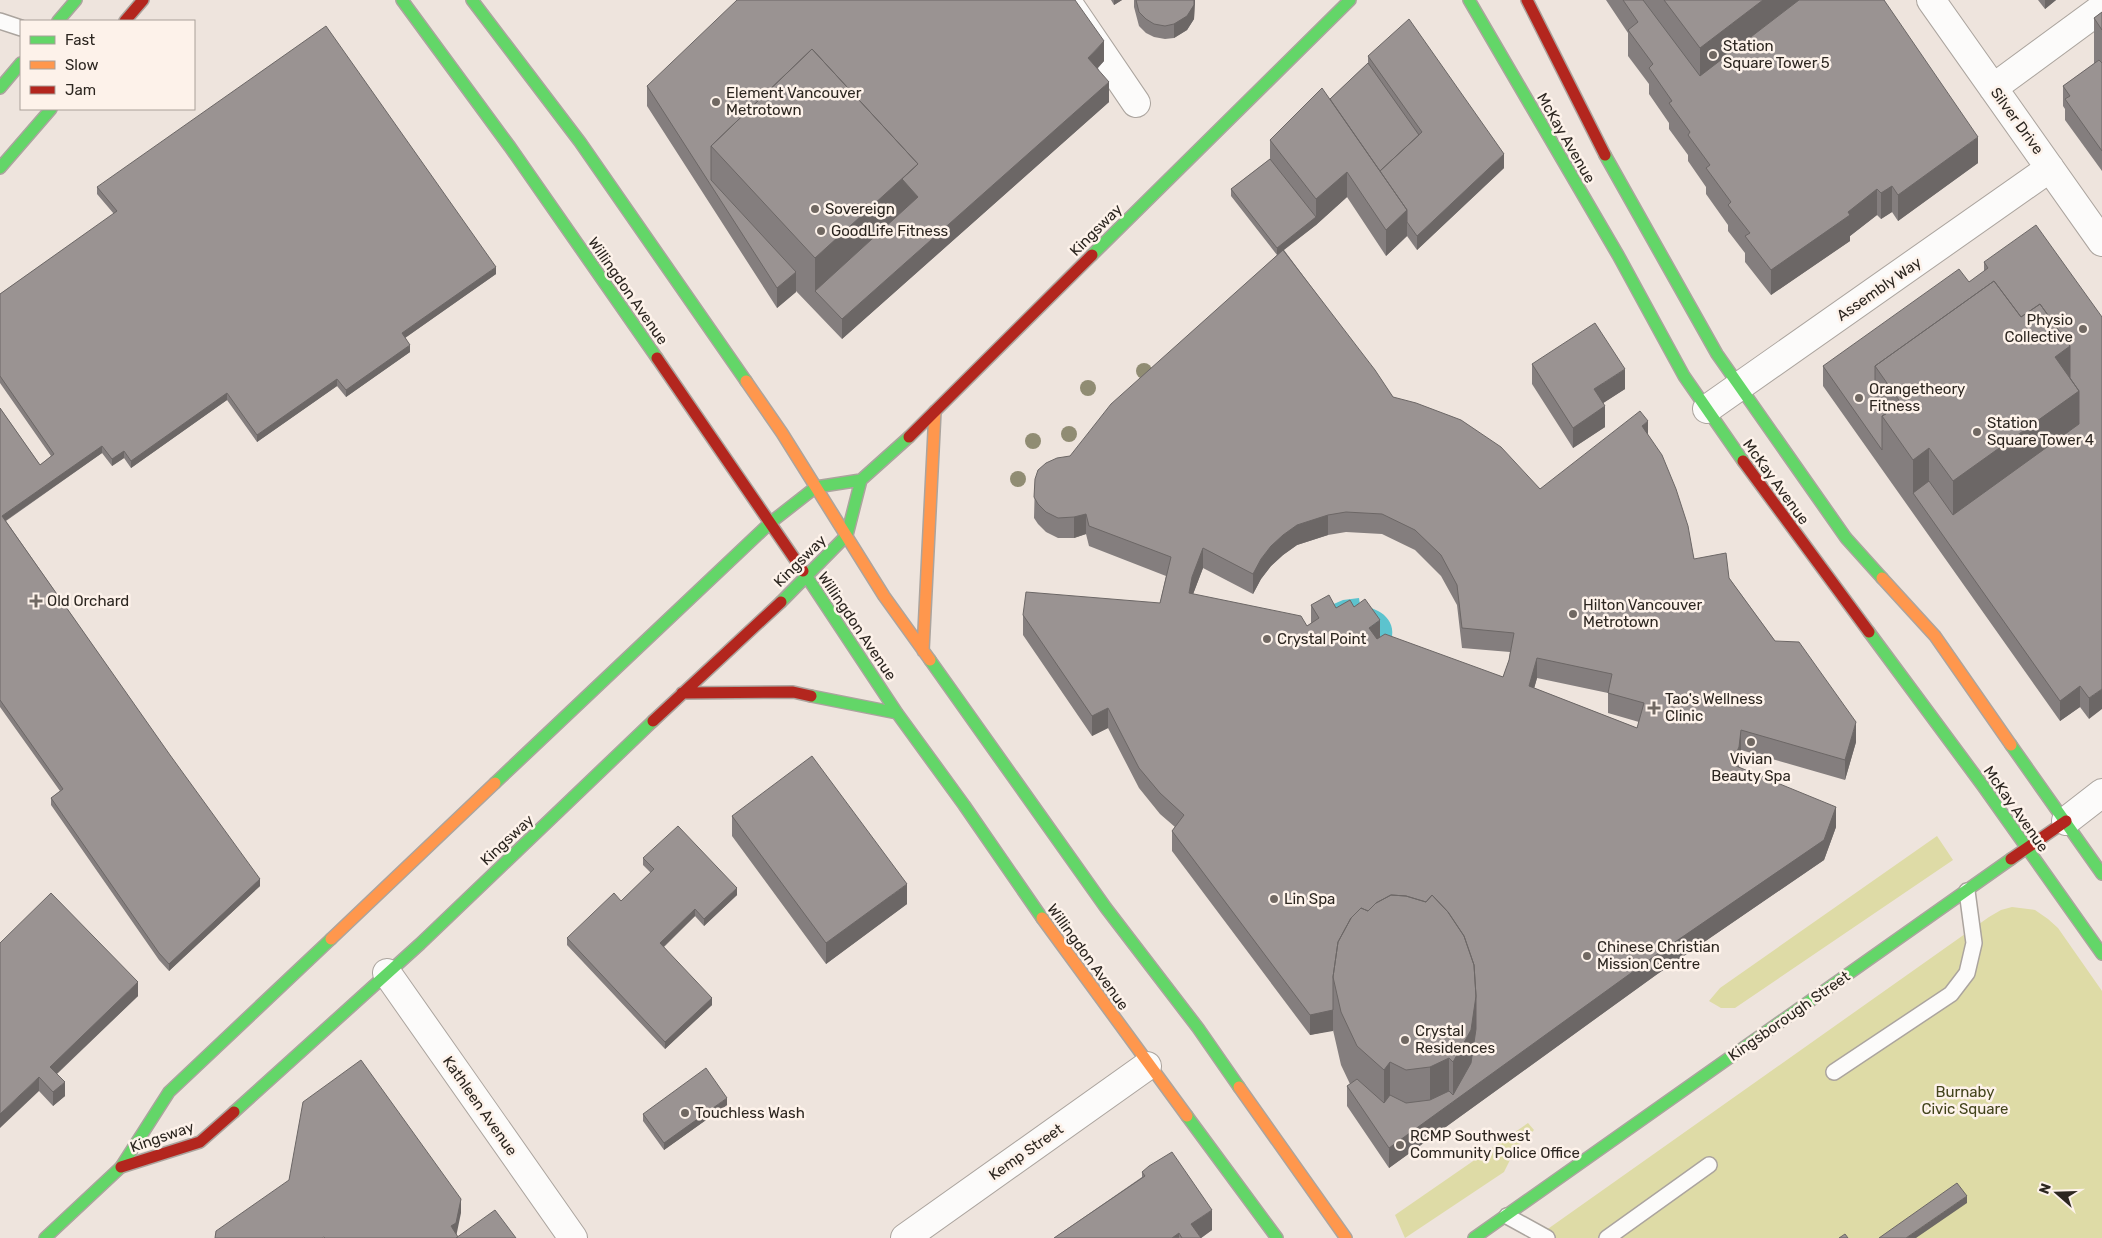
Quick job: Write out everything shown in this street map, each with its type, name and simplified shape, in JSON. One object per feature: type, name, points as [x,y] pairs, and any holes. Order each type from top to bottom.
[{"type":"main road","points":[[59,20],[76,0]]},
{"type":"main road","points":[[126,20],[143,0]]},
{"type":"main road","name":"Willingdon Avenue","points":[[402,0],[510,147],[739,476],[897,713],[964,805],[1054,938],[1276,1238]]},
{"type":"main road","points":[[472,0],[580,142],[782,432],[884,596],[1106,908],[1198,1028],[1346,1238]]},
{"type":"main road","name":"Kingsway","points":[[121,1167],[200,1142],[387,973],[807,577],[847,535],[861,480],[935,410],[1350,0]]},
{"type":"main road","name":"McKay Avenue","points":[[1469,0],[1618,255],[1684,376],[1787,523],[1983,786],[2026,850],[2102,954]]},
{"type":"main road","name":"McKay Avenue","points":[[1527,0],[1610,164],[1717,354],[1846,538],[1935,636],[2102,874]]},
{"type":"main road","points":[[0,88],[20,64]]},
{"type":"main road","points":[[0,168],[50,110]]},
{"type":"main road","points":[[923,651],[935,410]]},
{"type":"main road","name":"Kingsway","points":[[45,1238],[121,1167],[168,1092],[770,523],[816,487],[861,480]]},
{"type":"main road","points":[[682,693],[793,692],[897,713]]},
{"type":"main road","name":"Kingsborough Street","points":[[1474,1238],[1508,1216],[2066,821]]},
{"type":"street","points":[[1066,0],[1136,104]]},
{"type":"street","name":"Silver Drive","points":[[1931,0],[2102,242]]},
{"type":"street","points":[[1993,88],[2102,8]]},
{"type":"street","name":"Assembly Way","points":[[1707,409],[2050,168]]},
{"type":"street","name":"Kingsborough Street","points":[[2066,821],[2102,793]]},
{"type":"street","name":"Kathleen Avenue","points":[[387,973],[573,1238]]},
{"type":"street","name":"Kemp Street","points":[[905,1238],[1147,1066]]},
{"type":"lane","points":[[0,21],[20,28]]},
{"type":"lane","points":[[1834,1072],[1951,994],[1967,974],[1974,943],[1967,891]]},
{"type":"lane","points":[[1607,1238],[1709,1165]]},
{"type":"lane","points":[[1508,1216],[1547,1238]]},
{"type":"green space","points":[[1937,836],[1953,860],[1735,1008],[1721,1008],[1709,1001],[1720,988]]},
{"type":"green space","name":"Burnaby Civic Square","points":[[2012,907],[2035,910],[2058,928],[2102,991],[2102,1238],[1535,1238],[1989,917],[2001,910]]},
{"type":"green space","points":[[1528,1123],[1534,1130],[1516,1148],[1504,1172],[1405,1238],[1395,1215]]},
{"type":"water","points":[[1359,598],[1360,605],[1375,609],[1390,622],[1392,636],[1390,645],[1329,606],[1343,600]]},
{"type":"building","points":[[737,0],[1075,0],[1104,41],[1088,58],[1109,82],[842,319],[815,291],[918,197],[902,179],[918,164],[812,49],[711,146],[711,180],[796,272],[777,288],[647,86]]},
{"type":"building","points":[[1136,0],[1194,0],[1194,5],[1187,16],[1174,24],[1165,26],[1154,24],[1146,19],[1139,12]]},
{"type":"building","points":[[1623,0],[1643,0],[1700,76],[1799,0],[1884,0],[1978,137],[1898,195],[1892,186],[1881,193],[1877,189],[1848,212],[1850,215],[1771,270],[1745,236],[1750,233],[1728,205],[1731,202],[1706,168],[1710,165],[1688,135],[1690,132],[1669,103],[1672,101],[1649,68],[1653,64],[1628,30],[1638,22]]},
{"type":"building","points":[[1664,0],[1763,0],[1700,48]]},
{"type":"building","points":[[2102,12],[2102,30],[2094,18]]},
{"type":"building","points":[[1409,19],[1504,154],[1417,236],[1407,222],[1407,210],[1380,171],[1422,132],[1368,56]]},
{"type":"building","points":[[326,26],[496,267],[402,333],[410,345],[346,390],[337,379],[257,435],[227,393],[131,461],[124,451],[112,459],[102,446],[2,516],[170,755],[260,879],[169,964],[159,953],[51,798],[63,789],[0,700],[0,408],[40,465],[54,454],[0,376],[0,294],[117,211],[97,187]]},
{"type":"building","points":[[812,49],[918,164],[815,258],[711,146]]},
{"type":"building","points":[[2099,60],[2102,63],[2102,151],[2065,99],[2070,96],[2063,86]]},
{"type":"building","points":[[1368,63],[1419,135],[1380,171],[1330,99]]},
{"type":"building","points":[[1322,88],[1407,210],[1386,230],[1347,172],[1316,199],[1270,140]]},
{"type":"building","points":[[1270,159],[1316,217],[1277,248],[1231,189]]},
{"type":"building","points":[[2036,225],[2102,317],[2102,689],[2089,698],[2080,686],[2060,701],[1913,493],[1929,481],[1953,515],[2079,424],[2079,391],[2070,378],[2070,346],[2040,304],[2021,317],[1994,281],[1875,366],[1875,400],[1886,414],[1882,416],[1882,450],[1823,366],[1959,269],[1969,282],[1988,268],[1984,262]]},
{"type":"building","points":[[1283,250],[1375,370],[1393,397],[1416,403],[1461,420],[1501,447],[1540,489],[1640,411],[1648,421],[1642,426],[1662,455],[1676,489],[1688,526],[1694,559],[1726,553],[1729,578],[1775,641],[1799,642],[1856,722],[1845,760],[1741,730],[1739,747],[1731,764],[1836,807],[1824,840],[1656,955],[1389,1148],[1347,1086],[1357,1079],[1384,1103],[1390,1095],[1406,1103],[1430,1100],[1449,1091],[1453,1095],[1471,1063],[1476,1029],[1474,965],[1464,936],[1448,912],[1432,895],[1426,902],[1406,896],[1391,895],[1376,903],[1368,911],[1361,908],[1351,918],[1338,942],[1333,977],[1333,1010],[1310,1015],[1172,831],[1184,815],[1160,793],[1139,768],[1108,708],[1092,716],[1023,615],[1026,592],[1160,603],[1171,557],[1089,526],[1086,514],[1058,518],[1046,512],[1034,497],[1035,479],[1038,470],[1046,463],[1057,458],[1070,456],[1111,404]],"holes":[[[1346,512],[1382,514],[1415,530],[1441,555],[1457,585],[1462,628],[1514,633],[1509,660],[1503,677],[1385,634],[1377,639],[1369,628],[1380,620],[1365,599],[1354,607],[1350,600],[1336,608],[1329,595],[1311,605],[1319,618],[1307,626],[1301,616],[1189,593],[1192,577],[1203,548],[1253,574],[1271,546],[1297,525],[1328,515]],[[1537,658],[1612,674],[1608,693],[1644,703],[1637,728],[1529,686]]]},
{"type":"building","points":[[1994,281],[2021,317],[2040,304],[2070,346],[2055,357],[2079,391],[1953,481],[1929,448],[1913,460],[1882,416],[1901,403],[1875,366]]},
{"type":"building","points":[[1595,323],[1625,369],[1594,389],[1605,406],[1573,428],[1532,364]]},
{"type":"building","points":[[812,756],[907,884],[826,943],[732,816]]},
{"type":"building","points":[[678,826],[737,888],[704,919],[695,909],[660,943],[712,998],[665,1042],[567,938],[614,893],[621,901],[654,869],[643,858]]},
{"type":"building","points":[[51,893],[138,982],[50,1067],[65,1082],[53,1092],[39,1077],[0,1114],[0,943]]},
{"type":"building","name":"Crystal Residences","points":[[1391,895],[1406,896],[1426,902],[1432,895],[1448,912],[1464,936],[1474,965],[1476,996],[1471,1030],[1453,1062],[1449,1058],[1430,1067],[1406,1070],[1390,1062],[1384,1070],[1357,1046],[1341,1012],[1333,977],[1338,942],[1351,918],[1361,908],[1368,911],[1376,903]]},
{"type":"building","points":[[361,1060],[461,1199],[456,1223],[451,1226],[458,1237],[215,1238],[216,1231],[289,1180],[303,1102]]},
{"type":"building","name":"Touchless Wash","points":[[706,1068],[727,1098],[664,1143],[643,1114]]},
{"type":"building","points":[[1172,1152],[1212,1210],[1191,1224],[1201,1238],[1182,1238],[1179,1233],[1172,1238],[1054,1238],[1145,1176],[1142,1172]]},
{"type":"building","points":[[1957,1183],[1967,1196],[1906,1238],[1879,1238]]},
{"type":"building","points":[[495,1210],[516,1238],[456,1238]]},
{"type":"building","points":[[1845,1234],[1848,1238],[1839,1238]]},
{"type":"traffic: fast","points":[[59,20],[76,0]]},
{"type":"traffic: fast","points":[[402,0],[510,147],[657,358]]},
{"type":"traffic: fast","points":[[472,0],[580,142],[746,381]]},
{"type":"traffic: fast","points":[[1092,255],[1350,0]]},
{"type":"traffic: fast","points":[[1469,0],[1618,255],[1684,376],[1743,461]]},
{"type":"traffic: fast","points":[[0,88],[20,64]]},
{"type":"traffic: fast","points":[[0,168],[50,110]]},
{"type":"traffic: fast","points":[[1605,155],[1717,354],[1846,538],[1882,578]]},
{"type":"traffic: fast","points":[[495,783],[770,523],[816,487],[861,480],[909,437]]},
{"type":"traffic: fast","points":[[781,602],[847,535],[861,480]]},
{"type":"traffic: fast","points":[[803,571],[897,713],[964,805],[1042,918]]},
{"type":"traffic: fast","points":[[1869,632],[1983,786],[2102,954]]},
{"type":"traffic: fast","points":[[930,660],[1106,908],[1198,1028],[1239,1087]]},
{"type":"traffic: fast","points":[[811,696],[897,713]]},
{"type":"traffic: fast","points":[[234,1112],[420,944],[653,721]]},
{"type":"traffic: fast","points":[[2011,745],[2102,874]]},
{"type":"traffic: fast","points":[[1474,1238],[2011,859]]},
{"type":"traffic: fast","points":[[45,1238],[121,1167],[169,1092],[331,939]]},
{"type":"traffic: fast","points":[[1187,1116],[1277,1238]]},
{"type":"traffic: slow","points":[[746,381],[782,433],[884,596],[930,660]]},
{"type":"traffic: slow","points":[[923,651],[935,411]]},
{"type":"traffic: slow","points":[[1882,578],[1935,636],[2011,745]]},
{"type":"traffic: slow","points":[[331,939],[495,783]]},
{"type":"traffic: slow","points":[[1042,918],[1187,1116]]},
{"type":"traffic: slow","points":[[1239,1087],[1346,1238]]},
{"type":"traffic: jam","points":[[126,20],[143,0]]},
{"type":"traffic: jam","points":[[1527,0],[1605,155]]},
{"type":"traffic: jam","points":[[909,437],[1092,255]]},
{"type":"traffic: jam","points":[[657,358],[803,571]]},
{"type":"traffic: jam","points":[[1743,461],[1869,632]]},
{"type":"traffic: jam","points":[[653,721],[781,602]]},
{"type":"traffic: jam","points":[[682,693],[793,692],[811,696]]},
{"type":"traffic: jam","points":[[2011,859],[2066,821]]},
{"type":"traffic: jam","points":[[121,1167],[200,1142],[234,1112]]},
{"type":"place","name":"Station Square Tower 5","points":[[1713,55]]},
{"type":"place","name":"Element Vancouver Metrotown","points":[[716,102]]},
{"type":"place","name":"Sovereign","points":[[815,209]]},
{"type":"place","name":"GoodLife Fitness","points":[[821,231]]},
{"type":"place","name":"Physio Collective","points":[[2083,329]]},
{"type":"place","name":"Orangetheory Fitness","points":[[1859,398]]},
{"type":"place","name":"Station Square Tower 4","points":[[1977,432]]},
{"type":"place","name":"Old Orchard","points":[[36,601]]},
{"type":"place","name":"Hilton Vancouver Metrotown","points":[[1573,614]]},
{"type":"place","name":"Crystal Point","points":[[1267,639]]},
{"type":"place","name":"Tao's Wellness Clinic","points":[[1654,708]]},
{"type":"place","name":"Vivian Beauty Spa","points":[[1751,742]]},
{"type":"place","name":"Lin Spa","points":[[1274,899]]},
{"type":"place","name":"Chinese Christian Mission Centre","points":[[1587,956]]},
{"type":"place","name":"Crystal Residences","points":[[1405,1040]]},
{"type":"place","name":"Touchless Wash","points":[[685,1113]]},
{"type":"place","name":"RCMP Southwest Community Police Office","points":[[1400,1145]]}]
